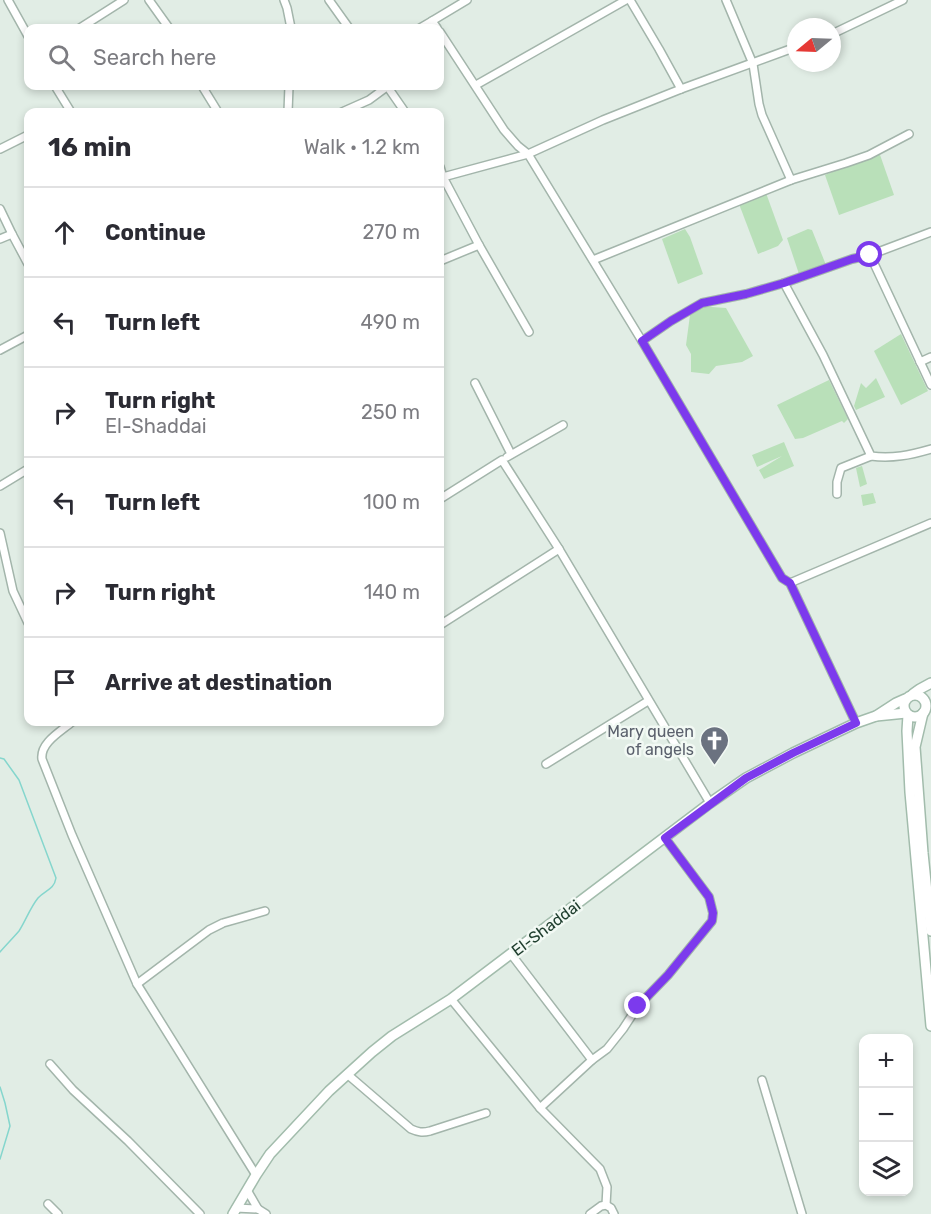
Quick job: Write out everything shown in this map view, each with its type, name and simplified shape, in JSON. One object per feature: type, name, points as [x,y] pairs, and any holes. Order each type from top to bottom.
[{"type":"street","points":[[8,0],[24,29]]},
{"type":"street","points":[[86,24],[124,0]]},
{"type":"street","points":[[149,0],[166,24]]},
{"type":"street","points":[[284,0],[290,24]]},
{"type":"street","points":[[329,0],[346,24]]},
{"type":"street","points":[[427,24],[467,0]]},
{"type":"street","points":[[476,85],[628,0],[681,89]]},
{"type":"street","points":[[726,0],[753,64],[762,115],[791,180]]},
{"type":"street","points":[[841,30],[903,0]]},
{"type":"street","points":[[444,38],[504,130],[528,154],[782,578],[790,583],[856,723]]},
{"type":"street","points":[[444,176],[528,154],[603,120],[787,51]]},
{"type":"street","points":[[57,90],[69,108]]},
{"type":"street","points":[[204,90],[216,108]]},
{"type":"street","points":[[288,108],[289,90]]},
{"type":"street","points":[[350,108],[382,90]]},
{"type":"street","points":[[391,90],[402,108]]},
{"type":"street","points":[[593,260],[791,180],[868,155],[909,134]]},
{"type":"street","points":[[0,149],[24,137]]},
{"type":"street","points":[[444,182],[529,332]]},
{"type":"street","points":[[0,209],[24,256]]},
{"type":"street","points":[[642,341],[702,303],[784,283],[931,232]]},
{"type":"street","points":[[0,239],[12,234]]},
{"type":"street","points":[[444,259],[479,245]]},
{"type":"street","points":[[870,255],[931,385]]},
{"type":"street","points":[[784,283],[823,355],[871,456]]},
{"type":"street","points":[[0,350],[24,337]]},
{"type":"street","points":[[920,362],[931,357]]},
{"type":"street","points":[[475,383],[511,454]]},
{"type":"street","points":[[444,496],[511,454],[563,425]]},
{"type":"street","points":[[837,494],[837,482],[841,468],[871,456],[897,457],[931,449]]},
{"type":"street","points":[[502,460],[559,549],[710,803]]},
{"type":"street","points":[[0,486],[24,471]]},
{"type":"street","points":[[790,583],[931,523]]},
{"type":"street","points":[[0,533],[11,585],[24,615]]},
{"type":"street","points":[[444,622],[559,549]]},
{"type":"street","name":"El-Shaddai","points":[[235,1211],[270,1154],[285,1137],[347,1074],[392,1036],[451,999],[746,778],[793,753],[876,716],[931,683]]},
{"type":"street","points":[[931,931],[919,853],[910,792],[907,714],[903,706],[909,697],[920,695],[927,706],[915,747],[919,853],[931,1026]]},
{"type":"street","points":[[546,764],[648,701]]},
{"type":"street","points":[[876,716],[907,714],[914,717],[927,706]]},
{"type":"street","points":[[67,726],[43,747],[41,754],[72,835],[137,984],[256,1175]]},
{"type":"street","points":[[540,1108],[607,1049],[638,1006],[668,975],[712,921],[713,913],[709,897],[665,838]]},
{"type":"street","points":[[137,984],[194,940],[223,923],[265,911]]},
{"type":"street","points":[[512,954],[592,1060]]},
{"type":"street","points":[[451,999],[540,1108],[600,1168],[607,1187],[606,1205]]},
{"type":"street","points":[[50,1064],[73,1090],[128,1141],[200,1214]]},
{"type":"street","points":[[347,1074],[417,1132],[430,1131],[486,1113]]},
{"type":"street","points":[[762,1080],[802,1214]]},
{"type":"street","points":[[247,1190],[258,1209],[266,1214]]},
{"type":"street","points":[[48,1204],[58,1214]]},
{"type":"street","points":[[590,1214],[606,1205],[614,1214]]},
{"type":"street","points":[[235,1211],[258,1209]]},
{"type":"green space","points":[[879,152],[894,195],[839,215],[825,175]]},
{"type":"green space","points":[[766,193],[783,240],[778,246],[758,254],[739,204]]},
{"type":"green space","points":[[685,229],[703,274],[678,284],[662,239]]},
{"type":"green space","points":[[808,229],[812,230],[826,265],[799,274],[787,238]]},
{"type":"green space","points":[[697,306],[726,308],[753,356],[742,362],[716,366],[709,374],[691,372],[691,354],[686,345],[690,315]]},
{"type":"green space","points":[[901,334],[928,391],[901,405],[874,351]]},
{"type":"green space","points":[[876,378],[885,397],[856,410],[854,406],[861,383],[866,388]]},
{"type":"green space","points":[[829,380],[848,419],[844,423],[842,421],[803,438],[795,439],[777,405]]},
{"type":"green space","points":[[784,442],[794,466],[764,479],[759,470],[782,456],[757,467],[752,455]]},
{"type":"green space","points":[[862,466],[867,484],[860,487],[856,468]]},
{"type":"green space","points":[[873,493],[876,503],[863,506],[861,495]]},
{"type":"waterway","points":[[0,758],[4,759],[19,780],[56,878],[51,887],[35,902],[19,931],[0,952]]},
{"type":"waterway","points":[[0,1087],[10,1126],[0,1159]]},
{"type":"place","name":"Mary queen of angels","points":[[715,766]]},
{"type":"route","points":[[638,1006],[668,975],[712,921],[713,906],[709,897],[665,838],[746,778],[856,723],[790,583],[782,578],[642,341],[702,303],[746,294],[870,255]]}]
